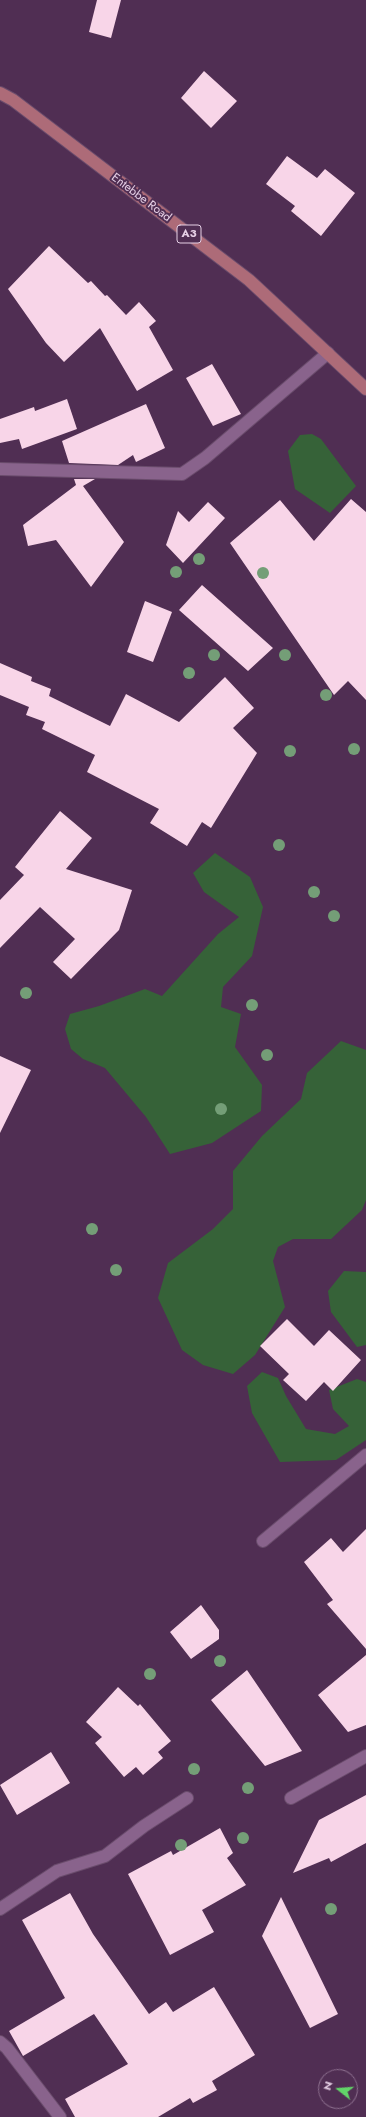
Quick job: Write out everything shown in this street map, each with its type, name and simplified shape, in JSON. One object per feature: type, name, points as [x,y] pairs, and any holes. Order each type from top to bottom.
[{"type":"main road","name":"Entebbe Road","points":[[0,93],[19,105],[249,280],[366,389]]},
{"type":"street","points":[[0,469],[182,474],[205,458],[328,353]]},
{"type":"street","points":[[263,1541],[366,1455]]},
{"type":"street","points":[[291,1798],[366,1756]]},
{"type":"street","points":[[0,1909],[57,1871],[105,1856],[144,1826],[187,1798]]},
{"type":"street","points":[[0,2042],[7,2048],[60,2117]]},
{"type":"green space","points":[[312,434],[321,439],[356,486],[330,513],[295,489],[288,451],[300,435]]},
{"type":"green space","points":[[215,853],[250,877],[263,907],[252,956],[223,987],[221,1007],[241,1014],[235,1047],[262,1085],[261,1111],[212,1143],[170,1154],[146,1117],[105,1068],[83,1059],[71,1049],[65,1029],[70,1014],[99,1006],[145,989],[162,996],[218,934],[239,917],[204,892],[193,873]]},
{"type":"green space","points":[[341,1041],[366,1050],[366,1200],[362,1210],[331,1239],[293,1239],[278,1247],[273,1261],[285,1307],[255,1355],[233,1374],[203,1365],[182,1350],[158,1298],[168,1263],[213,1229],[233,1209],[233,1171],[262,1136],[301,1099],[307,1073]]},
{"type":"green space","points":[[344,1271],[366,1272],[366,1345],[357,1347],[331,1312],[328,1291]]},
{"type":"green space","points":[[262,1372],[278,1378],[286,1396],[306,1429],[335,1434],[349,1426],[333,1409],[329,1390],[357,1379],[366,1382],[366,1440],[336,1460],[280,1462],[252,1413],[247,1386]]},
{"type":"building","points":[[97,0],[121,0],[111,38],[89,32]]},
{"type":"building","points":[[204,71],[237,101],[211,128],[181,98]]},
{"type":"building","points":[[287,156],[317,178],[325,169],[355,193],[321,236],[291,211],[295,206],[266,184]]},
{"type":"building","points":[[49,246],[88,283],[91,281],[105,296],[107,295],[126,315],[139,302],[156,321],[149,327],[173,370],[137,391],[100,328],[64,362],[46,343],[8,289]]},
{"type":"building","points":[[212,364],[241,414],[213,426],[186,378]]},
{"type":"building","points":[[67,399],[77,429],[22,449],[19,439],[0,443],[0,419],[34,407],[35,411]]},
{"type":"building","points":[[146,404],[165,448],[136,462],[133,455],[118,465],[69,463],[62,441]]},
{"type":"building","points":[[74,479],[95,479],[83,486],[124,542],[91,587],[56,540],[28,546],[23,525],[76,485]]},
{"type":"building","points":[[351,499],[366,512],[366,700],[348,681],[334,695],[230,543],[280,500],[314,541]]},
{"type":"building","points":[[208,502],[225,518],[183,563],[166,545],[178,511],[189,522]]},
{"type":"building","points":[[202,585],[273,648],[248,671],[179,610]]},
{"type":"building","points":[[145,601],[172,612],[153,662],[127,652]]},
{"type":"building","points":[[0,663],[32,677],[31,681],[51,689],[49,696],[110,726],[126,694],[179,722],[225,677],[254,708],[233,728],[257,753],[211,828],[202,822],[187,846],[150,823],[159,809],[87,772],[95,755],[42,729],[45,722],[26,715],[29,707],[0,695]]},
{"type":"building","points":[[60,811],[92,838],[66,869],[132,890],[119,930],[71,979],[53,962],[75,939],[40,907],[0,948],[0,900],[24,875],[15,867]]},
{"type":"building","points":[[0,1056],[31,1070],[0,1133]]},
{"type":"building","points":[[287,1319],[314,1346],[329,1330],[361,1360],[333,1391],[324,1382],[306,1401],[283,1380],[289,1374],[260,1346]]},
{"type":"building","points":[[366,1529],[366,1649],[327,1604],[333,1600],[304,1562],[331,1538],[343,1552]]},
{"type":"building","points":[[201,1605],[219,1630],[219,1639],[191,1659],[170,1632]]},
{"type":"building","points":[[366,1655],[366,1725],[348,1732],[318,1695]]},
{"type":"building","points":[[247,1670],[302,1751],[265,1766],[211,1700]]},
{"type":"building","points":[[118,1687],[138,1706],[140,1704],[171,1741],[158,1752],[163,1758],[143,1775],[136,1767],[124,1777],[95,1743],[102,1737],[86,1722]]},
{"type":"building","points":[[51,1752],[70,1783],[17,1815],[0,1785]]},
{"type":"building","points":[[366,1795],[366,1843],[331,1862],[329,1858],[293,1873],[319,1820]]},
{"type":"building","points":[[220,1828],[233,1853],[227,1858],[246,1885],[202,1910],[214,1932],[170,1955],[128,1874],[171,1851],[173,1855]]},
{"type":"building","points":[[70,1893],[93,1934],[149,2014],[166,2002],[173,2012],[214,1987],[255,2055],[212,2081],[217,2090],[193,2103],[190,2098],[158,2117],[75,2117],[65,2099],[128,2064],[94,2014],[23,2056],[9,2031],[65,1998],[22,1920]]},
{"type":"building","points":[[281,1897],[338,2014],[310,2028],[262,1936]]}]
